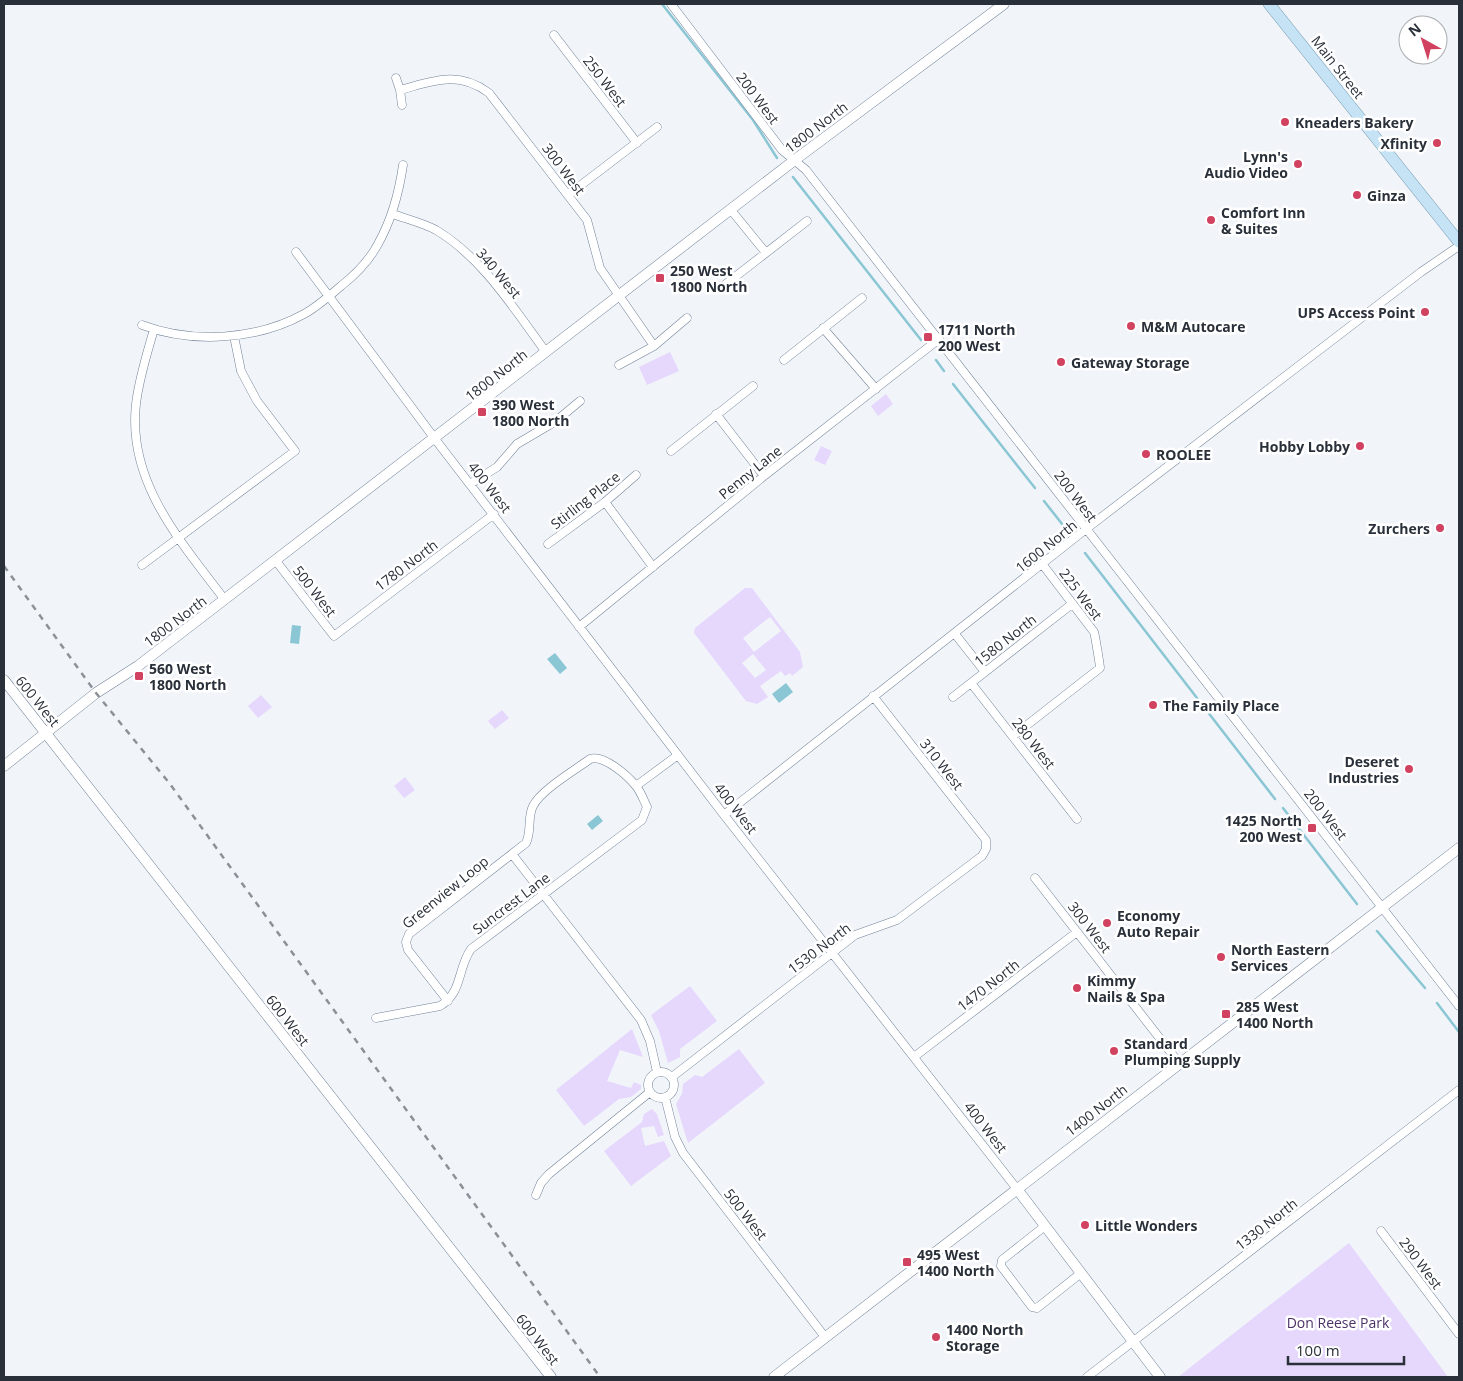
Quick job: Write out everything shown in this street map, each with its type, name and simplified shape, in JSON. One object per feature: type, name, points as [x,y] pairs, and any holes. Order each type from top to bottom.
[{"type":"main road","name":"Main Street","points":[[1269,4],[1459,242]]},
{"type":"street","name":"200 West","points":[[671,4],[782,150],[796,159],[939,339],[1086,530],[1459,1006]]},
{"type":"street","name":"1800 North","points":[[4,766],[96,693],[138,666],[276,561],[796,159],[1004,4]]},
{"type":"street","name":"250 West","points":[[554,35],[637,143]]},
{"type":"street","points":[[396,78],[402,105]]},
{"type":"street","name":"300 West","points":[[400,90],[440,79],[460,79],[476,83],[489,93],[587,220],[600,268],[654,346]]},
{"type":"street","points":[[568,196],[657,127]]},
{"type":"street","points":[[142,324],[154,330],[193,335],[234,336],[273,328],[305,314],[356,273],[378,246],[400,190],[403,165]]},
{"type":"street","points":[[731,210],[766,253]]},
{"type":"street","name":"340 West","points":[[392,214],[435,230],[465,252],[486,273],[546,352]]},
{"type":"street","points":[[722,287],[806,221]]},
{"type":"street","name":"1600 North","points":[[724,815],[1086,530],[1459,246]]},
{"type":"street","name":"400 West","points":[[296,252],[435,439],[579,627],[1017,1189],[1160,1377]]},
{"type":"street","points":[[784,360],[862,298]]},
{"type":"street","points":[[619,365],[654,346],[687,318]]},
{"type":"street","points":[[823,328],[876,389]]},
{"type":"street","points":[[154,330],[142,370],[136,405],[137,443],[146,481],[164,518],[225,600]]},
{"type":"street","points":[[142,565],[295,450],[257,401],[241,371],[234,336]]},
{"type":"street","name":"Penny Lane","points":[[579,627],[764,476],[939,339]]},
{"type":"street","points":[[671,451],[753,386]]},
{"type":"street","points":[[470,484],[497,467],[517,444],[556,421],[580,401]]},
{"type":"street","points":[[716,414],[764,476]]},
{"type":"street","name":"Stirling Place","points":[[548,544],[605,502],[636,475]]},
{"type":"street","points":[[605,502],[653,567]]},
{"type":"street","name":"1780 North","points":[[334,636],[494,514]]},
{"type":"street","name":"500 West","points":[[276,561],[334,636]]},
{"type":"street","name":"225 West","points":[[1013,736],[1100,668],[1101,663],[1096,653],[1096,637],[1043,565]]},
{"type":"street","name":"1580 North","points":[[953,697],[1072,604]]},
{"type":"street","points":[[954,634],[985,672]]},
{"type":"street","name":"600 West","points":[[4,680],[550,1377]]},
{"type":"street","name":"280 West","points":[[971,683],[1077,819]]},
{"type":"street","name":"310 West","points":[[873,696],[986,840],[986,849]]},
{"type":"street","points":[[636,786],[678,755]]},
{"type":"street","name":"Greenview Loop","points":[[448,1001],[408,950],[406,942],[409,934],[526,843],[530,835],[530,814],[534,804],[590,759],[596,756],[603,759],[636,786]]},
{"type":"street","name":"Suncrest Lane","points":[[448,1001],[456,992],[463,960],[471,949],[642,820],[647,807],[636,786]]},
{"type":"street","name":"1400 North","points":[[774,1377],[1459,848]]},
{"type":"street","name":"1530 North","points":[[672,1077],[855,935],[897,920],[982,856],[986,849]]},
{"type":"street","points":[[512,854],[641,1020],[650,1041],[657,1072]]},
{"type":"street","name":"300 West","points":[[1035,878],[1179,1063]]},
{"type":"street","name":"1470 North","points":[[914,1057],[1077,932]]},
{"type":"street","points":[[376,1018],[434,1007],[448,1001]]},
{"type":"street","points":[[657,1072],[665,1073],[672,1077],[673,1089],[664,1098],[657,1097],[650,1092],[649,1081],[657,1072]]},
{"type":"street","name":"1330 North","points":[[1087,1377],[1459,1090]]},
{"type":"street","points":[[536,1195],[541,1183],[550,1174],[650,1092]]},
{"type":"street","name":"500 West","points":[[664,1098],[675,1137],[683,1153],[825,1338]]},
{"type":"street","points":[[1045,1226],[1002,1260],[1001,1266],[1032,1307],[1037,1308],[1081,1273]]},
{"type":"street","name":"290 West","points":[[1381,1231],[1459,1334]]},
{"type":"green space","points":[[670,352],[679,371],[647,385],[639,367]]},
{"type":"green space","points":[[886,394],[893,404],[878,416],[871,406]]},
{"type":"green space","points":[[821,446],[832,451],[825,465],[814,460]]},
{"type":"green space","points":[[745,588],[752,588],[800,652],[803,667],[792,676],[790,673],[785,676],[781,671],[760,686],[768,697],[757,704],[746,701],[694,633],[695,628]],"holes":[[[770,617],[781,631],[754,652],[743,638]],[[753,654],[766,670],[755,678],[742,663]]]},
{"type":"green space","points":[[261,695],[272,707],[258,718],[248,706]]},
{"type":"green space","points":[[502,710],[509,718],[495,729],[488,721]]},
{"type":"green space","points":[[405,777],[415,790],[404,798],[394,786]]},
{"type":"green space","points":[[690,986],[717,1021],[680,1049],[680,1057],[668,1063],[659,1031],[651,1015]]},
{"type":"green space","points":[[632,1029],[643,1057],[620,1050],[607,1081],[631,1088],[634,1082],[641,1085],[641,1089],[631,1097],[619,1099],[584,1126],[556,1090]]},
{"type":"green space","points":[[739,1049],[765,1083],[688,1143],[676,1104],[682,1094],[683,1084],[695,1075],[702,1077]]},
{"type":"green space","points":[[652,1109],[657,1114],[664,1135],[658,1137],[654,1126],[641,1128],[645,1146],[664,1141],[671,1156],[631,1186],[604,1151],[642,1122],[644,1114]]},
{"type":"green space","name":"Don Reese Park","points":[[1349,1243],[1448,1377],[1178,1377]]},
{"type":"water","points":[[292,625],[301,626],[299,644],[290,643]]},
{"type":"water","points":[[555,653],[567,668],[560,674],[547,659]]},
{"type":"water","points":[[786,683],[793,692],[779,703],[772,694]]},
{"type":"water","points":[[598,815],[603,821],[592,830],[587,824]]},
{"type":"waterway","points":[[662,4],[753,120],[777,158]]},
{"type":"waterway","points":[[793,177],[921,340]]},
{"type":"waterway","points":[[936,360],[944,371]]},
{"type":"waterway","points":[[953,384],[1035,488]]},
{"type":"waterway","points":[[1044,501],[1066,529]]},
{"type":"waterway","points":[[1085,553],[1275,799]]},
{"type":"waterway","points":[[1283,808],[1357,904]]},
{"type":"waterway","points":[[1377,931],[1425,988]]},
{"type":"waterway","points":[[1437,1003],[1459,1032]]},
{"type":"railway","points":[[4,566],[96,693],[170,784],[600,1377]]},
{"type":"place","name":"Kneaders Bakery","points":[[1285,122]]},
{"type":"place","name":"Xfinity","points":[[1437,143]]},
{"type":"place","name":"Lynn's Audio Video","points":[[1298,164]]},
{"type":"place","name":"Ginza","points":[[1357,195]]},
{"type":"place","name":"Comfort Inn & Suites","points":[[1211,220]]},
{"type":"place","name":"250 West 1800 North","points":[[660,278]]},
{"type":"place","name":"UPS Access Point","points":[[1425,312]]},
{"type":"place","name":"M&M Autocare","points":[[1131,326]]},
{"type":"place","name":"1711 North 200 West","points":[[928,337]]},
{"type":"place","name":"Gateway Storage","points":[[1061,362]]},
{"type":"place","name":"390 West 1800 North","points":[[482,412]]},
{"type":"place","name":"Hobby Lobby","points":[[1360,446]]},
{"type":"place","name":"ROOLEE","points":[[1146,454]]},
{"type":"place","name":"Zurchers","points":[[1440,528]]},
{"type":"place","name":"560 West 1800 North","points":[[139,676]]},
{"type":"place","name":"The Family Place","points":[[1153,705]]},
{"type":"place","name":"Deseret Industries","points":[[1409,769]]},
{"type":"place","name":"1425 North 200 West","points":[[1312,828]]},
{"type":"place","name":"Economy Auto Repair","points":[[1107,923]]},
{"type":"place","name":"North Eastern Services","points":[[1221,957]]},
{"type":"place","name":"Kimmy Nails & Spa","points":[[1077,988]]},
{"type":"place","name":"285 West 1400 North","points":[[1226,1014]]},
{"type":"place","name":"Standard Plumping Supply","points":[[1114,1051]]},
{"type":"place","name":"Little Wonders","points":[[1085,1225]]},
{"type":"place","name":"495 West 1400 North","points":[[907,1262]]},
{"type":"place","name":"1400 North Storage","points":[[936,1337]]}]
